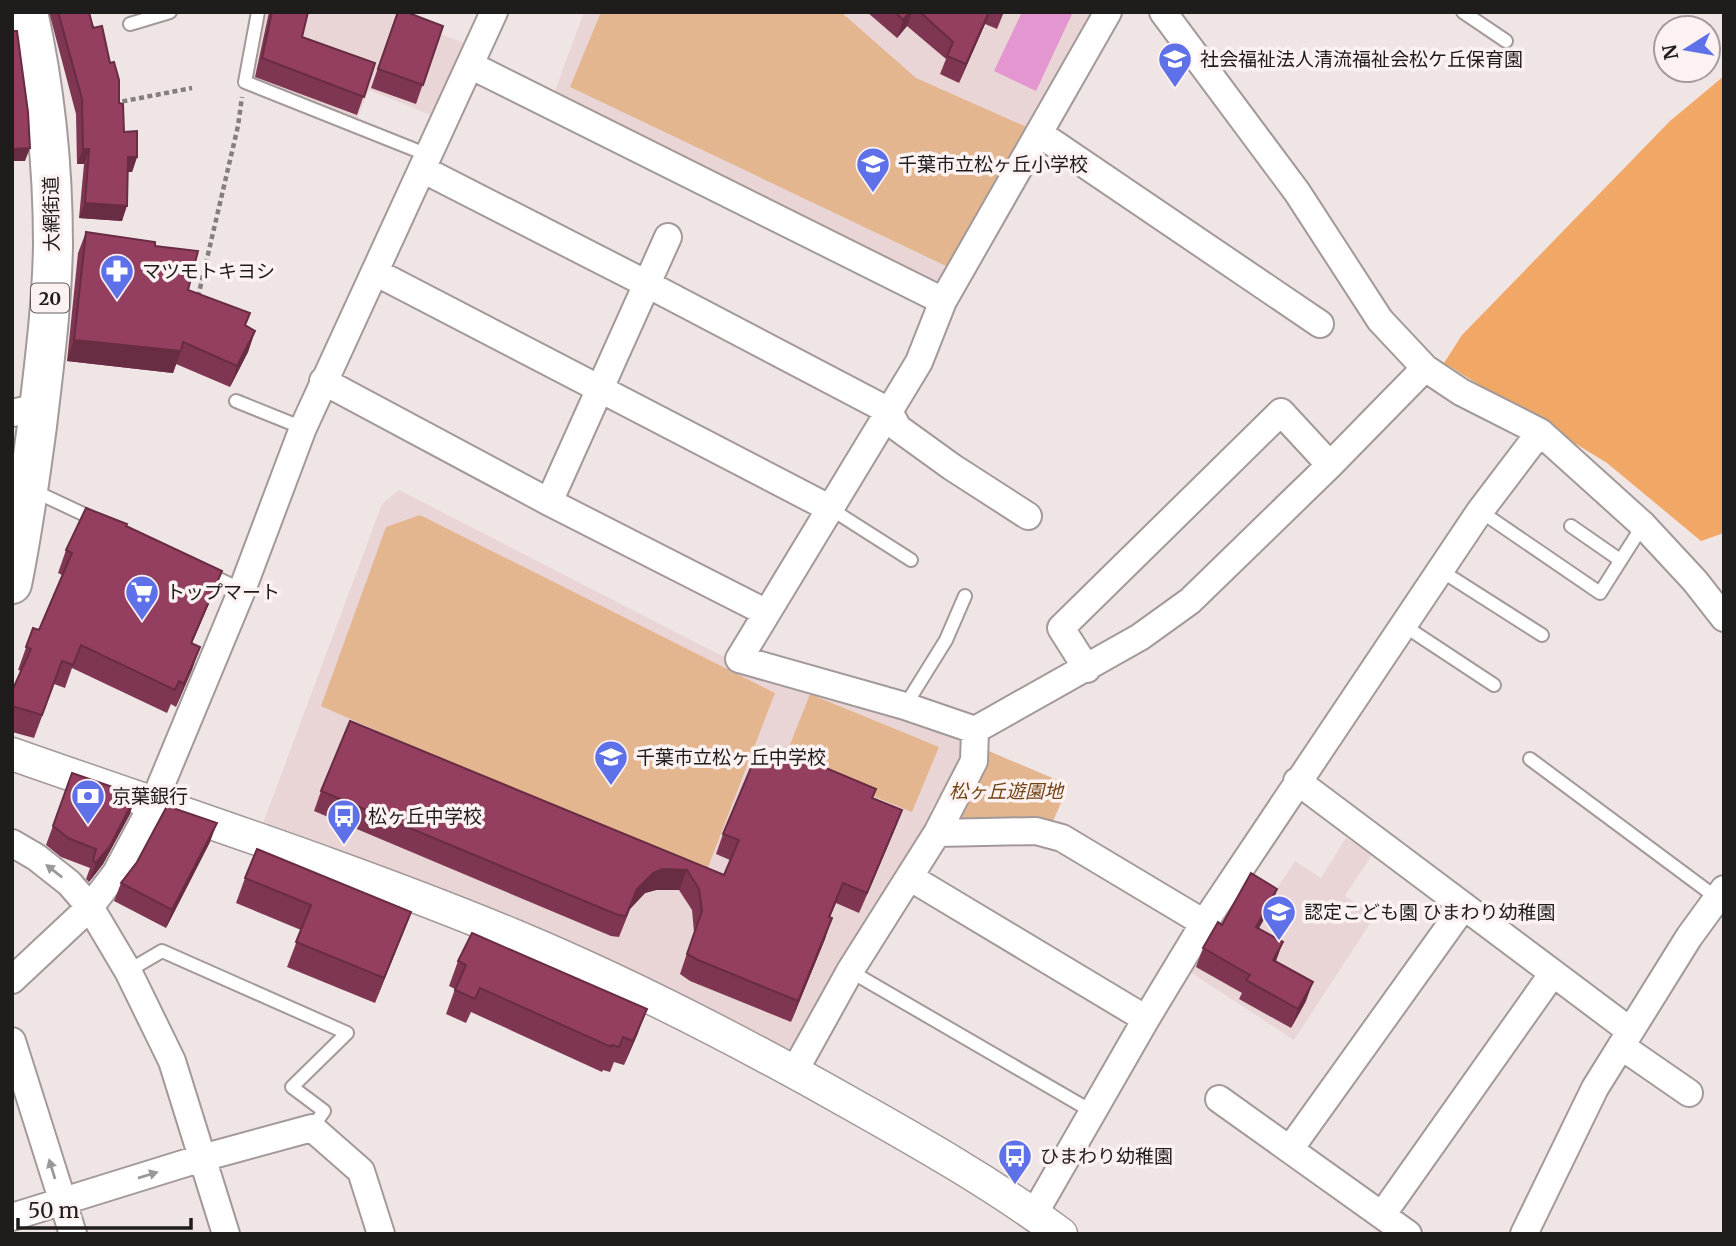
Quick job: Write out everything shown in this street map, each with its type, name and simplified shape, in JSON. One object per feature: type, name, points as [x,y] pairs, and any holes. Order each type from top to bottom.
[{"type":"main road","name":"大網街道","points":[[14,569],[29,489],[26,410],[49,319],[53,245],[44,117],[24,18]]},
{"type":"street","points":[[12,980],[90,907],[116,873],[153,804],[242,590],[323,381],[494,12]]},
{"type":"street","points":[[1108,12],[943,300],[919,362],[739,659],[905,706],[975,730],[1087,669],[1140,637],[1190,601],[1425,368]]},
{"type":"street","points":[[1163,12],[1297,192],[1380,320],[1425,368],[1461,392],[1540,432],[1643,525],[1695,581],[1724,618]]},
{"type":"street","points":[[471,65],[943,300]]},
{"type":"street","points":[[1040,134],[1320,324]]},
{"type":"street","points":[[425,162],[889,411],[898,428],[1028,516]]},
{"type":"street","points":[[549,502],[668,237]]},
{"type":"street","points":[[375,272],[831,509]]},
{"type":"street","points":[[323,381],[549,502],[767,613]]},
{"type":"street","points":[[1087,669],[1061,628],[1281,412],[1330,465]]},
{"type":"street","points":[[1034,1214],[1204,923],[1479,511],[1540,432]]},
{"type":"street","points":[[794,1072],[850,971],[937,834],[974,761],[975,730]]},
{"type":"street","points":[[12,754],[397,891],[515,936],[662,1002],[943,1155],[1061,1234]]},
{"type":"street","points":[[1297,781],[1553,973],[1689,1093]]},
{"type":"street","points":[[937,834],[1035,831],[1062,838],[1204,923]]},
{"type":"street","points":[[12,843],[36,857],[69,883],[90,907],[128,971],[172,1061],[226,1234]]},
{"type":"street","points":[[911,878],[1146,1019]]},
{"type":"street","points":[[1524,1234],[1595,1087],[1720,893]]},
{"type":"street","points":[[1290,1149],[1464,906]]},
{"type":"street","points":[[1382,1215],[1553,973]]},
{"type":"street","points":[[12,1041],[73,1234]]},
{"type":"street","points":[[1219,1099],[1408,1234]]},
{"type":"street","points":[[12,1217],[202,1158],[312,1128],[361,1171],[381,1234]]},
{"type":"lane","points":[[130,23],[170,12]]},
{"type":"lane","points":[[258,12],[245,82],[425,162]]},
{"type":"lane","points":[[1463,12],[1506,41]]},
{"type":"lane","points":[[236,401],[303,428]]},
{"type":"lane","points":[[29,489],[104,524]]},
{"type":"lane","points":[[831,509],[911,560]]},
{"type":"lane","points":[[1479,511],[1600,593],[1643,525]]},
{"type":"lane","points":[[1570,526],[1620,560]]},
{"type":"lane","points":[[192,566],[242,590]]},
{"type":"lane","points":[[1440,570],[1542,635]]},
{"type":"lane","points":[[905,706],[946,640],[965,596]]},
{"type":"lane","points":[[1403,625],[1494,685]]},
{"type":"lane","points":[[1530,760],[1720,893]]},
{"type":"lane","points":[[128,971],[162,951],[346,1033],[292,1087],[324,1111],[312,1128]]},
{"type":"lane","points":[[850,971],[1093,1112]]},
{"type":"path","points":[[198,299],[238,126],[245,82]]},
{"type":"path","points":[[102,106],[192,88]]},
{"type":"shaded area","points":[[262,12],[420,12],[415,25],[468,44],[433,116],[369,90],[357,119],[248,77]]},
{"type":"shaded area","name":"千葉市立松ヶ丘小学校","points":[[584,12],[1102,12],[943,289],[552,99]]},
{"type":"shaded area","points":[[1022,12],[1073,12],[1036,91],[994,71]]},
{"type":"shaded area","points":[[1724,76],[1724,533],[1701,541],[1607,463],[1444,363],[1462,335],[1670,121],[1714,84],[1722,84]]},
{"type":"shaded area","name":"千葉市立松ヶ丘中学校","points":[[399,490],[728,659],[961,732],[960,763],[930,811],[933,814],[797,1050],[790,1051],[548,933],[262,826],[382,504]]},
{"type":"shaded area","name":"認定こども園 ひまわり幼稚園","points":[[1346,838],[1372,855],[1345,896],[1375,916],[1294,1040],[1184,968],[1245,874],[1274,893],[1295,861],[1321,878]]},
{"type":"green space","name":"千葉市立松ヶ丘小学校","points":[[601,12],[841,12],[916,78],[1029,128],[946,266],[570,87]]},
{"type":"green space","points":[[420,515],[775,693],[705,875],[321,706],[386,527]]},
{"type":"green space","points":[[810,694],[939,747],[912,812],[784,760]]},
{"type":"green space","name":"松ヶ丘遊園地","points":[[984,749],[1069,785],[1053,821],[956,821]]},
{"type":"building","points":[[58,12],[89,12],[93,28],[102,26],[110,63],[114,62],[119,80],[119,103],[123,104],[124,132],[137,131],[137,157],[128,157],[127,206],[85,203],[89,149],[83,149],[82,99]]},
{"type":"building","points":[[272,12],[308,12],[302,37],[375,63],[364,97],[262,58]]},
{"type":"building","points":[[398,12],[406,12],[443,26],[423,85],[378,69]]},
{"type":"building","points":[[895,12],[910,12],[903,20]]},
{"type":"building","points":[[920,12],[989,12],[966,64],[947,56],[953,42]]},
{"type":"building","points":[[12,31],[17,31],[30,148],[12,149]]},
{"type":"building","points":[[86,232],[155,242],[155,246],[198,251],[188,290],[250,313],[245,325],[255,331],[237,366],[183,342],[181,351],[74,340]]},
{"type":"building","points":[[86,508],[127,524],[126,526],[222,571],[191,643],[200,647],[184,684],[179,681],[175,690],[81,645],[73,665],[62,661],[42,715],[12,706],[12,691],[31,649],[26,647],[33,628],[39,630],[72,553],[66,550]]},
{"type":"building","points":[[350,721],[724,875],[739,840],[723,834],[758,751],[784,763],[788,752],[876,789],[872,798],[902,810],[867,893],[843,883],[829,917],[832,918],[798,1001],[687,954],[702,911],[699,889],[687,870],[663,869],[653,873],[637,889],[626,916],[618,915],[321,791]]},
{"type":"building","points":[[72,773],[136,795],[110,846],[96,863],[93,860],[96,849],[68,838],[53,826]]},
{"type":"building","points":[[167,806],[217,823],[172,910],[121,883],[137,862]]},
{"type":"building","points":[[257,849],[411,912],[384,978],[296,942],[311,905],[245,878]]},
{"type":"building","points":[[1251,873],[1277,889],[1256,927],[1283,942],[1273,960],[1313,982],[1298,1009],[1246,980],[1250,975],[1203,948],[1218,922],[1222,925]]},
{"type":"building","points":[[472,933],[647,1009],[633,1041],[623,1037],[619,1047],[611,1047],[480,988],[475,999],[455,990],[466,965],[458,961]]},
{"type":"place","name":"社会福祉法人清流福祉会松ケ丘保育園","points":[[1175,89]]},
{"type":"place","name":"千葉市立松ヶ丘小学校","points":[[873,194]]},
{"type":"place","name":"マツモトキヨシ","points":[[117,301]]},
{"type":"place","name":"トップマート","points":[[142,622]]},
{"type":"place","name":"千葉市立松ヶ丘中学校","points":[[611,787]]},
{"type":"place","name":"京葉銀行","points":[[88,826]]},
{"type":"place","name":"松ヶ丘中学校","points":[[344,846]]},
{"type":"place","name":"認定こども園 ひまわり幼稚園","points":[[1279,942]]},
{"type":"place","name":"ひまわり幼稚園","points":[[1015,1186]]}]
